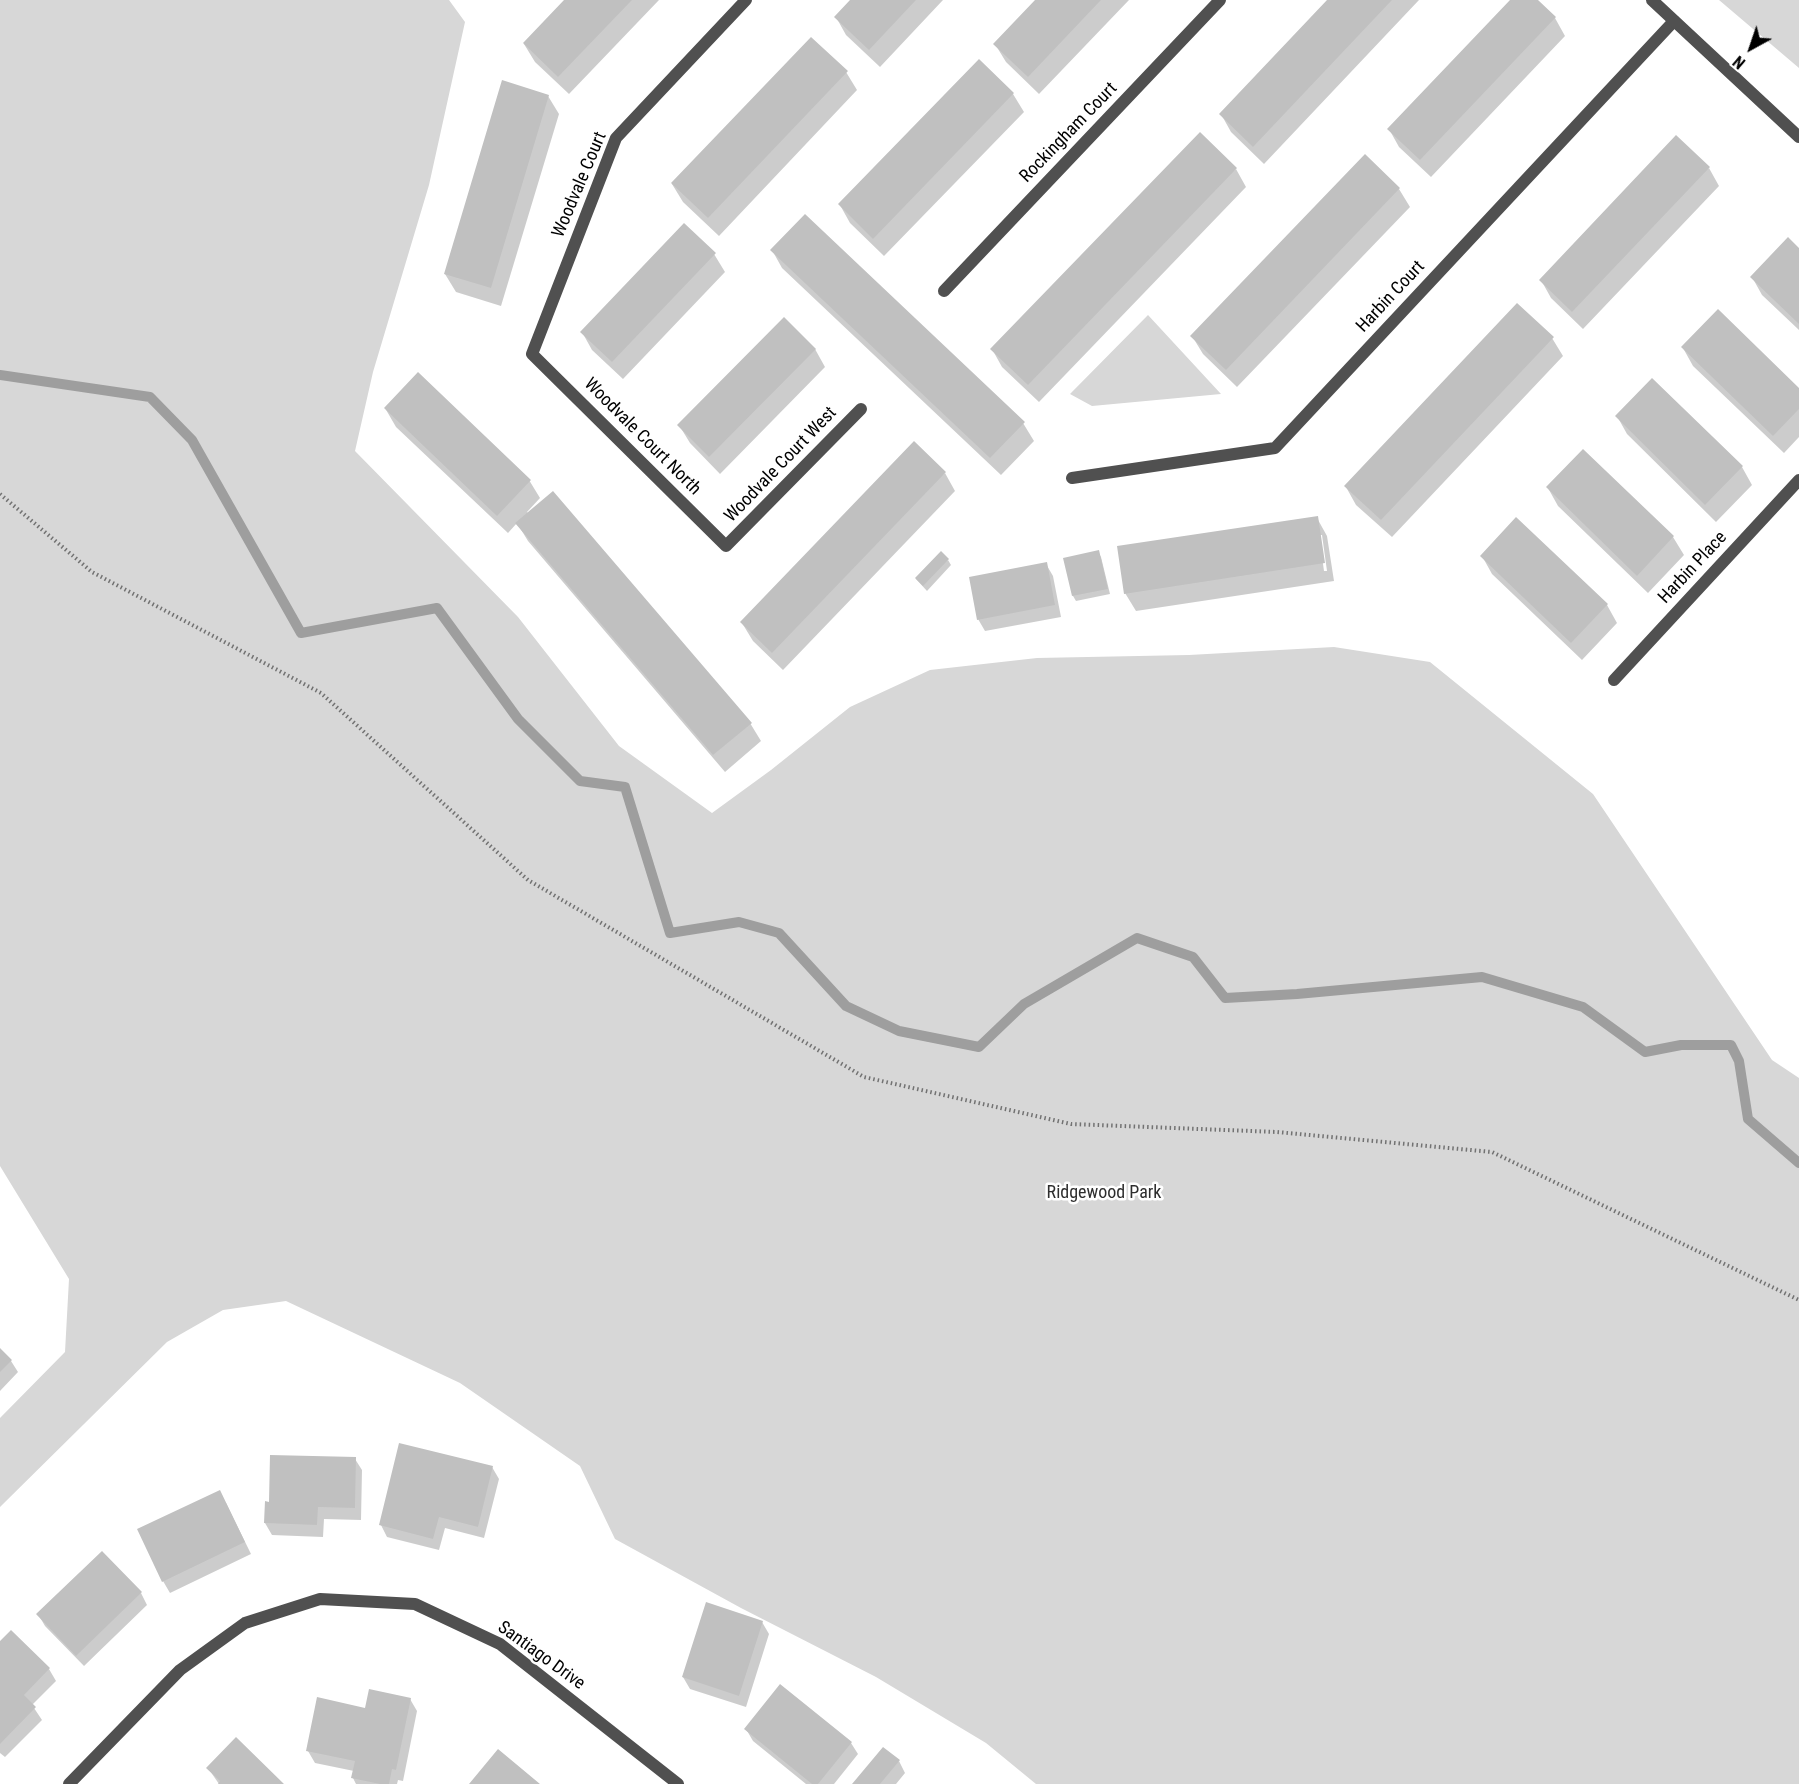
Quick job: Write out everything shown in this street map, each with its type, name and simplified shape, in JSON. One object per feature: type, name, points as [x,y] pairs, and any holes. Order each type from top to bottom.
[{"type":"street","name":"Woodvale Court","points":[[532,354],[616,138],[746,0]]},
{"type":"street","name":"Rockingham Court","points":[[944,291],[1220,0]]},
{"type":"street","points":[[1652,0],[1799,137]]},
{"type":"street","name":"Harbin Court","points":[[1072,478],[1275,448],[1674,21]]},
{"type":"street","name":"Woodvale Court North","points":[[532,354],[726,546]]},
{"type":"street","name":"Woodvale Court West","points":[[726,546],[861,409]]},
{"type":"street","name":"Harbin Place","points":[[1614,680],[1799,480]]},
{"type":"street","name":"Santiago Drive","points":[[69,1784],[180,1670],[244,1623],[320,1599],[415,1604],[500,1644],[678,1784]]},
{"type":"path","points":[[0,494],[92,572],[321,693],[528,880],[864,1077],[1071,1124],[1277,1132],[1492,1152],[1799,1300]]},
{"type":"green space","name":"Ridgewood Park","points":[[0,0],[449,0],[465,22],[429,185],[373,372],[355,451],[518,617],[619,746],[712,813],[771,770],[850,707],[930,670],[1037,658],[1189,655],[1334,647],[1430,662],[1593,794],[1772,1060],[1799,1078],[1799,1784],[1036,1784],[986,1743],[876,1677],[741,1608],[615,1539],[580,1466],[460,1383],[286,1301],[223,1310],[167,1342],[0,1507],[0,1418],[65,1352],[69,1279],[0,1166]]},
{"type":"green space","points":[[1719,0],[1799,0],[1799,68]]},
{"type":"green space","points":[[1148,315],[1221,394],[1092,406],[1070,394]]},
{"type":"building","points":[[564,0],[632,0],[558,77],[523,43]]},
{"type":"building","points":[[850,0],[916,0],[869,50],[834,17]]},
{"type":"building","points":[[1035,0],[1101,0],[1028,77],[993,44]]},
{"type":"building","points":[[1327,0],[1392,0],[1253,147],[1219,114]]},
{"type":"building","points":[[1510,0],[1538,0],[1556,17],[1420,160],[1387,129]]},
{"type":"building","points":[[811,37],[848,71],[708,218],[671,183]]},
{"type":"building","points":[[979,59],[1014,93],[873,239],[838,204]]},
{"type":"building","points":[[502,80],[549,95],[491,288],[444,274]]},
{"type":"building","points":[[1200,132],[1237,168],[1028,385],[990,349]]},
{"type":"building","points":[[1676,135],[1710,167],[1572,312],[1539,280]]},
{"type":"building","points":[[1365,154],[1400,188],[1226,370],[1190,336]]},
{"type":"building","points":[[805,214],[1025,422],[990,458],[770,250]]},
{"type":"building","points":[[684,223],[716,253],[612,362],[580,332]]},
{"type":"building","points":[[1788,237],[1799,248],[1799,324],[1750,277]]},
{"type":"building","points":[[1517,303],[1554,337],[1381,520],[1344,486]]},
{"type":"building","points":[[1718,309],[1799,388],[1799,409],[1773,436],[1681,347]]},
{"type":"building","points":[[784,317],[816,349],[709,457],[677,425]]},
{"type":"building","points":[[418,372],[531,480],[497,516],[384,408]]},
{"type":"building","points":[[1652,378],[1743,466],[1705,505],[1615,416]]},
{"type":"building","points":[[914,441],[946,472],[772,653],[740,622]]},
{"type":"building","points":[[1583,449],[1674,536],[1637,576],[1546,487]]},
{"type":"building","points":[[553,491],[752,723],[713,755],[515,523]]},
{"type":"building","points":[[1318,516],[1325,563],[1124,594],[1117,546]]},
{"type":"building","points":[[1516,517],[1608,604],[1571,643],[1480,556]]},
{"type":"building","points":[[1099,550],[1108,589],[1072,596],[1063,558]]},
{"type":"building","points":[[941,551],[949,559],[923,586],[915,578]]},
{"type":"building","points":[[1047,562],[1055,605],[977,620],[969,577]]},
{"type":"building","points":[[0,1348],[12,1360],[0,1372]]},
{"type":"building","points":[[399,1443],[493,1466],[478,1527],[439,1517],[433,1539],[379,1525]]},
{"type":"building","points":[[270,1455],[356,1457],[355,1508],[318,1507],[317,1525],[264,1523],[265,1501],[269,1502]]},
{"type":"building","points":[[220,1490],[245,1542],[162,1582],[137,1529]]},
{"type":"building","points":[[102,1551],[142,1592],[76,1656],[36,1614]]},
{"type":"building","points":[[706,1602],[763,1621],[739,1696],[682,1677]]},
{"type":"building","points":[[11,1630],[50,1668],[24,1695],[36,1707],[0,1744],[0,1641]]},
{"type":"building","points":[[780,1684],[852,1742],[818,1784],[812,1784],[744,1729]]},
{"type":"building","points":[[369,1689],[411,1698],[396,1770],[392,1769],[389,1784],[351,1778],[355,1761],[306,1751],[317,1697],[365,1708]]},
{"type":"building","points":[[236,1737],[284,1784],[218,1784],[220,1781],[206,1768]]},
{"type":"building","points":[[883,1747],[900,1760],[880,1784],[852,1784]]},
{"type":"building","points":[[498,1749],[540,1784],[469,1784]]},
{"type":"waterway","points":[[0,375],[150,397],[192,440],[301,633],[437,608],[518,719],[580,781],[625,787],[670,933],[739,922],[779,933],[846,1006],[899,1031],[979,1047],[1024,1004],[1137,938],[1193,957],[1225,998],[1297,994],[1482,977],[1583,1007],[1645,1052],[1681,1045],[1731,1045],[1739,1061],[1748,1119],[1799,1163]]}]
